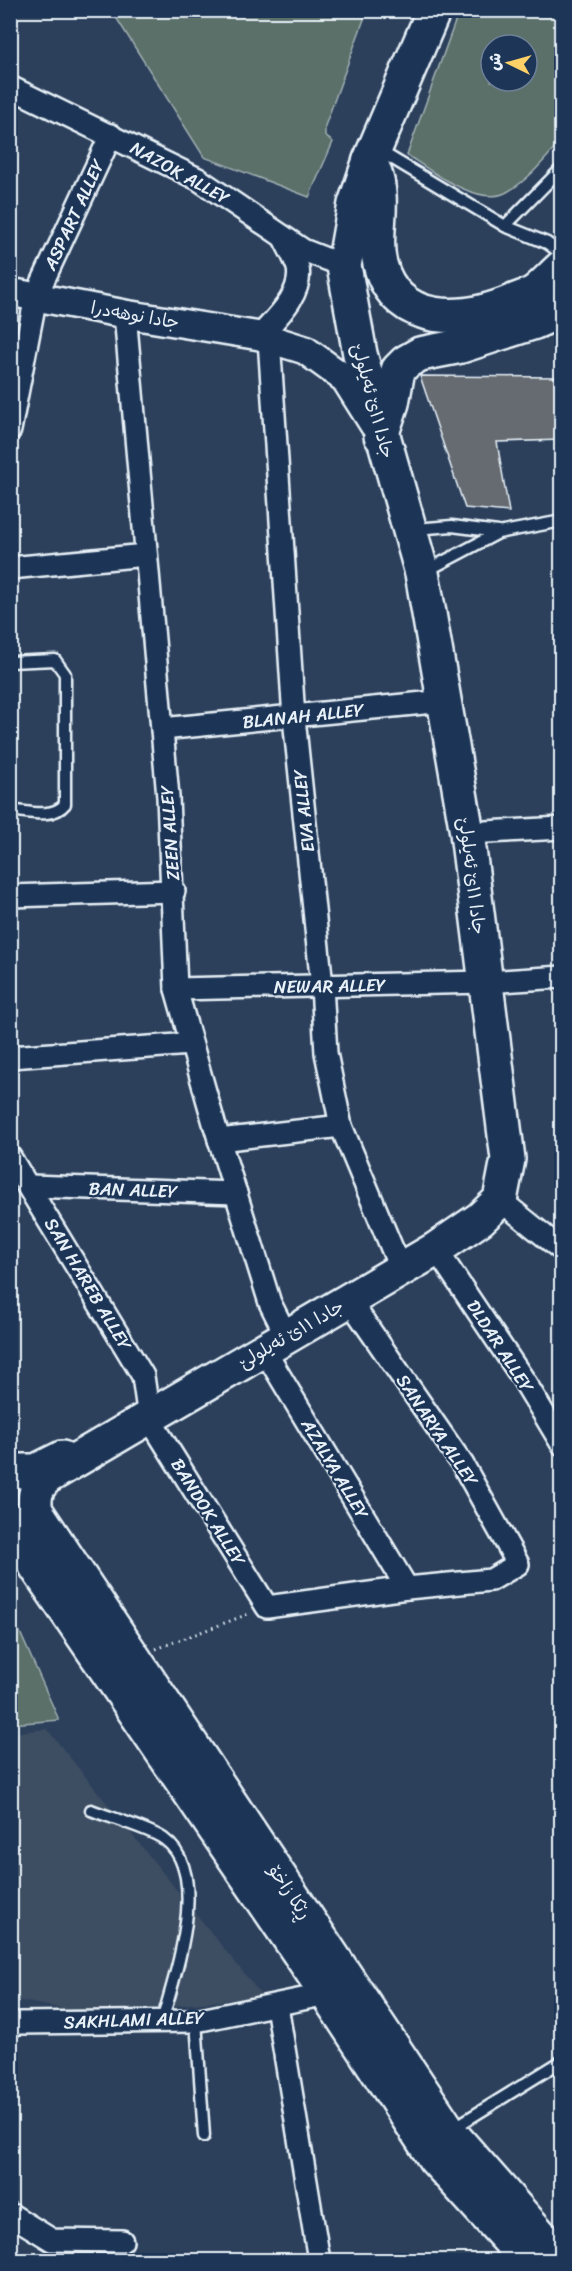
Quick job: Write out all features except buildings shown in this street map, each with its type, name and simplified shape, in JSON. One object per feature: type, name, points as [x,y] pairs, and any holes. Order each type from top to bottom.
[{"type":"main road","name":"جادا ١١ێ ئه‌یلولێ","points":[[23,1516],[41,1482],[436,1250],[480,1219],[500,1200],[508,1159],[467,833],[422,573],[381,436],[360,354],[344,266],[355,204],[373,154],[432,16]]},
{"type":"main road","points":[[373,154],[379,187],[377,240],[380,262],[394,294],[405,303],[440,316],[462,316],[549,304]]},
{"type":"main road","points":[[381,436],[392,403],[398,370],[406,362],[420,354],[499,335],[549,304],[561,267]]},
{"type":"main road","points":[[10,1471],[36,1471],[58,1459],[99,1447]]},
{"type":"main road","name":"ڕێکا زاخۆ","points":[[23,1516],[135,1657],[449,2131],[561,2260]]},
{"type":"main road","name":"ڕێکا زاخۆ","points":[[23,1516],[37,1568],[327,1994],[435,2159],[527,2260]]},
{"type":"street","name":"NAZOK ALLEY","points":[[10,87],[198,179],[303,250],[344,266]]},
{"type":"street","name":"ASPART ALLEY","points":[[10,430],[23,294],[111,135]]},
{"type":"street","points":[[265,337],[287,306],[295,288],[298,269],[284,237]]},
{"type":"street","name":"جادا نوهەدرا","points":[[23,294],[125,314],[265,337],[304,350],[345,379],[381,436]]},
{"type":"street","name":"ZEEN ALLEY","points":[[125,314],[162,729],[174,891],[176,989],[219,1140],[270,1302],[275,1343]]},
{"type":"street","name":"EVA ALLEY","points":[[265,337],[294,718],[322,986],[326,1053],[340,1126],[401,1270]]},
{"type":"street","points":[[10,568],[146,555]]},
{"type":"street","name":"BLANAH ALLEY","points":[[162,729],[294,718],[444,701]]},
{"type":"street","points":[[467,833],[561,828]]},
{"type":"street","points":[[10,896],[174,891]]},
{"type":"street","name":"NEWAR ALLEY","points":[[176,989],[484,982],[561,977]]},
{"type":"street","points":[[10,1057],[191,1044]]},
{"type":"street","points":[[219,1140],[340,1126]]},
{"type":"street","name":"SAN HAREB ALLEY","points":[[10,1157],[30,1186],[143,1376],[149,1418]]},
{"type":"street","name":"BAN ALLEY","points":[[30,1186],[236,1194]]},
{"type":"street","points":[[500,1200],[561,1250]]},
{"type":"street","name":"DLDAR ALLEY","points":[[436,1250],[523,1379],[561,1444]]},
{"type":"street","name":"SANARYA ALLEY","points":[[349,1300],[463,1466],[518,1564],[491,1580],[407,1588]]},
{"type":"street","name":"AZALYA ALLEY","points":[[275,1343],[407,1588]]},
{"type":"street","name":"BANDOK ALLEY","points":[[149,1418],[267,1607]]},
{"type":"street","points":[[267,1607],[407,1588]]},
{"type":"street","name":"SAKHLAMI ALLEY","points":[[10,2026],[18,2023],[196,2021],[327,1994]]},
{"type":"street","points":[[277,2006],[319,2260]]},
{"type":"street","points":[[10,2214],[52,2240],[122,2241]]},
{"type":"lane","points":[[373,154],[505,226],[547,243],[561,254]]},
{"type":"lane","points":[[505,226],[561,168]]},
{"type":"lane","points":[[410,530],[452,526],[498,532],[561,521]]},
{"type":"lane","points":[[422,573],[498,532]]},
{"type":"lane","points":[[10,662],[55,660],[65,674],[65,804],[59,812],[50,813],[10,810]]},
{"type":"lane","points":[[91,1810],[164,1839],[180,1859],[187,1883],[188,1910],[180,1955],[162,2022]]},
{"type":"lane","points":[[196,2021],[204,2136]]},
{"type":"lane","points":[[449,2131],[561,2061]]},
{"type":"path","points":[[135,1657],[267,1607]]},
{"type":"shaded area","points":[[47,1729],[263,1997],[90,2014],[11,1999],[10,1733]]},
{"type":"green space","points":[[112,11],[367,11],[325,126],[325,136],[333,142],[309,197],[204,157]]},
{"type":"green space","points":[[459,11],[561,11],[561,141],[530,175],[507,192],[496,196],[469,191],[441,178],[407,155]]},
{"type":"green space","points":[[11,1612],[59,1720],[11,1724]]}]
